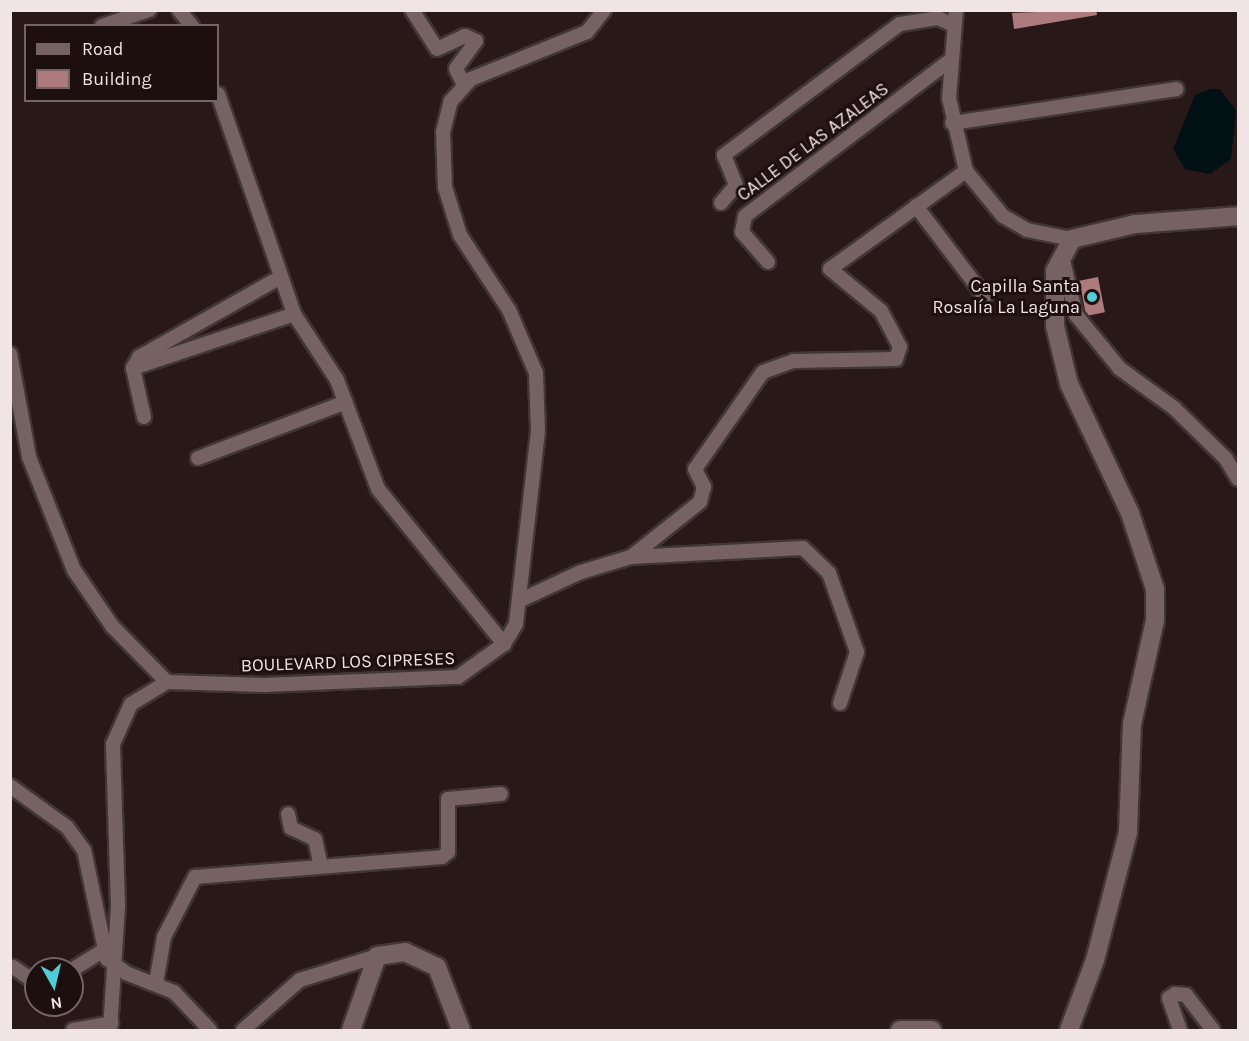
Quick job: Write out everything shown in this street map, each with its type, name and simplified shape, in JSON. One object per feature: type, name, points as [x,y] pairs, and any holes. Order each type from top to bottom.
[{"type":"street","points":[[108,24],[149,10]]},
{"type":"street","points":[[179,10],[190,24]]},
{"type":"street","points":[[412,10],[437,49],[465,36],[476,41],[456,69],[464,85]]},
{"type":"street","points":[[219,97],[279,278],[294,314],[346,402],[378,489],[504,644],[523,599],[538,430],[536,373],[509,310],[460,235],[445,187],[446,114],[464,85],[587,32],[604,10]]},
{"type":"street","points":[[956,10],[949,61],[952,123],[966,171],[1003,216],[1027,230],[1067,245],[1135,224],[1239,216]]},
{"type":"street","points":[[721,203],[736,185],[724,155],[900,24],[938,18],[953,25]]},
{"type":"street","name":"CALLE DE LAS AZALEAS","points":[[768,262],[742,232],[745,216],[949,61]]},
{"type":"street","points":[[952,123],[1176,89]]},
{"type":"street","points":[[631,556],[700,501],[704,487],[695,469],[763,372],[794,361],[896,359],[900,346],[881,311],[830,269],[966,171]]},
{"type":"street","points":[[916,206],[985,297]]},
{"type":"street","points":[[1067,245],[1076,315],[1119,368],[1174,408],[1226,459],[1239,479]]},
{"type":"street","points":[[1067,245],[1052,296],[1069,384],[1130,513],[1155,589],[1155,620],[1132,724],[1128,832],[1095,960],[1069,1030]]},
{"type":"street","points":[[133,368],[161,342],[279,278]]},
{"type":"street","points":[[133,368],[294,314]]},
{"type":"street","points":[[161,342],[167,357]]},
{"type":"street","points":[[10,354],[30,457],[74,570],[112,626],[167,682],[132,704],[113,744],[115,967],[111,1027],[73,1030]]},
{"type":"street","points":[[133,368],[144,417]]},
{"type":"street","points":[[198,458],[346,402]]},
{"type":"street","points":[[523,599],[581,572],[631,556],[803,548],[829,573],[857,652],[840,702]]},
{"type":"street","name":"BOULEVARD LOS CIPRESES","points":[[167,682],[264,685],[458,677],[504,644]]},
{"type":"street","points":[[10,786],[67,827],[84,850],[103,951],[115,967],[174,992],[210,1030]]},
{"type":"street","points":[[156,983],[164,937],[195,877],[320,863],[446,856],[448,800],[501,794]]},
{"type":"street","points":[[288,814],[291,828],[315,839],[320,863]]},
{"type":"street","points":[[84,963],[103,951]]},
{"type":"street","points":[[244,1030],[300,980],[377,956],[405,952],[428,959],[444,979],[461,1030]]},
{"type":"street","points":[[351,1030],[377,956]]},
{"type":"street","points":[[13,967],[24,975]]},
{"type":"street","points":[[1180,1030],[1169,998],[1175,994],[1186,995],[1213,1030]]},
{"type":"street","points":[[900,1030],[932,1030]]},
{"type":"shaded area","points":[[1210,89],[1220,89],[1236,111],[1231,159],[1210,174],[1185,169],[1173,149],[1195,95]]},
{"type":"building","points":[[1096,10],[1097,15],[1014,29],[1012,13]]},
{"type":"building","name":"Capilla Santa Rosalía La Laguna","points":[[1098,277],[1105,312],[1086,316],[1079,281]]},
{"type":"place","name":"Capilla Santa Rosalía La Laguna","points":[[1092,297]]}]
